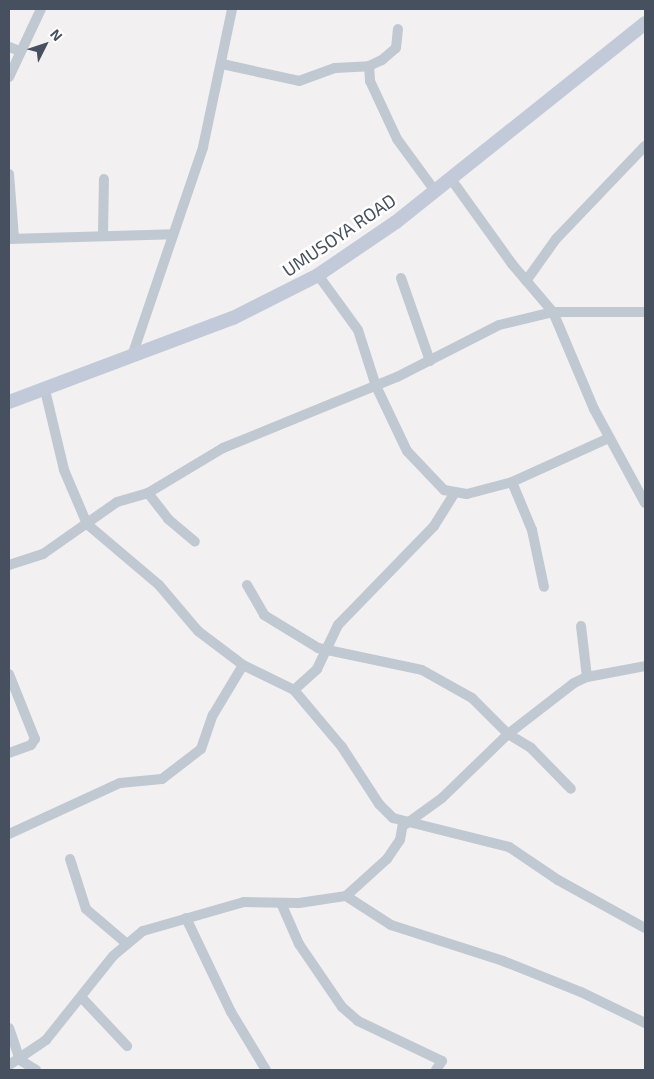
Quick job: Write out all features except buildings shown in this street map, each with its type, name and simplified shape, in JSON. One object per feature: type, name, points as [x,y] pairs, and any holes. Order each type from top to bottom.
[{"type":"main road","name":"UMUSOYA ROAD","points":[[9,402],[46,390],[233,318],[318,275],[451,178],[645,23]]},
{"type":"street","points":[[9,77],[41,9]]},
{"type":"street","points":[[132,356],[203,147],[222,64],[232,9]]},
{"type":"street","points":[[222,64],[273,78],[298,81],[335,68],[369,66],[396,48],[398,29]]},
{"type":"street","points":[[9,47],[20,51]]},
{"type":"street","points":[[369,66],[370,81],[397,139],[434,191]]},
{"type":"street","points":[[526,281],[556,239],[645,146]]},
{"type":"street","points":[[9,174],[12,238],[103,234],[174,234]]},
{"type":"street","points":[[451,178],[526,281],[553,312],[609,438],[645,503]]},
{"type":"street","points":[[103,234],[104,179]]},
{"type":"street","points":[[318,275],[358,330],[376,386],[407,451],[425,474],[453,494],[512,482],[609,438]]},
{"type":"street","points":[[401,278],[430,361]]},
{"type":"street","points":[[9,565],[43,554],[117,502],[148,493],[223,448],[376,386],[430,361],[499,325],[553,312],[645,312]]},
{"type":"street","points":[[46,390],[64,470],[87,524],[159,586],[198,630],[243,665],[294,690],[342,747],[379,804],[404,824],[509,847],[558,880],[645,928]]},
{"type":"street","points":[[512,482],[532,530],[544,587]]},
{"type":"street","points":[[148,493],[168,519],[195,542]]},
{"type":"street","points":[[294,690],[317,669],[338,625],[434,526],[453,494]]},
{"type":"street","points":[[247,585],[264,615],[325,650],[422,670],[472,698],[508,734],[531,748],[571,789]]},
{"type":"street","points":[[582,626],[587,677]]},
{"type":"street","points":[[9,834],[120,783],[162,779],[201,749],[213,715],[243,665]]},
{"type":"street","points":[[9,1065],[20,1060],[46,1040],[126,943],[162,923],[244,902],[281,903],[346,896],[387,860],[400,840],[404,824],[442,798],[508,734],[587,677],[645,666]]},
{"type":"street","points":[[9,674],[35,739],[31,745],[9,753]]},
{"type":"street","points":[[70,859],[86,909],[126,943]]},
{"type":"street","points":[[346,896],[390,925],[503,961],[581,992],[645,1023]]},
{"type":"street","points":[[281,903],[290,930],[326,989],[342,1007],[358,1021],[442,1061],[436,1070]]},
{"type":"street","points":[[186,918],[231,1012],[266,1070]]},
{"type":"street","points":[[82,998],[127,1046]]},
{"type":"street","points":[[9,1028],[20,1060],[36,1070]]}]
